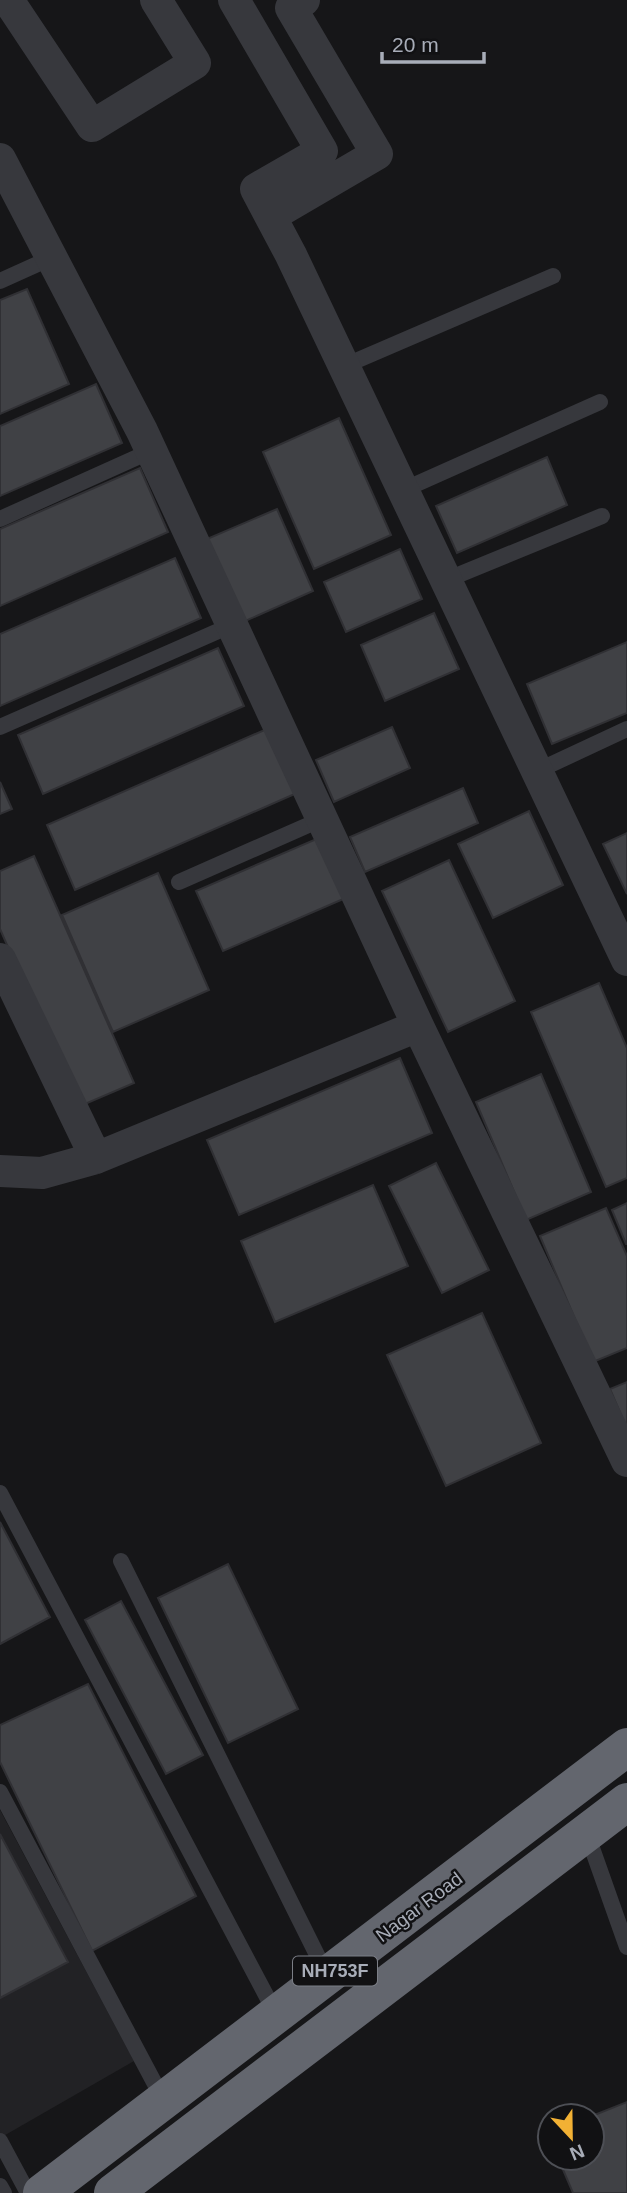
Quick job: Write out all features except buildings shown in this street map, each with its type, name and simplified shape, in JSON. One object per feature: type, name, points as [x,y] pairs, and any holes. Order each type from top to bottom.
[{"type":"highway","name":"Nagar Road","points":[[43,2193],[627,1747]]},
{"type":"highway","name":"NH753F","points":[[113,2193],[627,1802]]},
{"type":"street","points":[[8,0],[92,126],[195,63],[156,0]]},
{"type":"street","points":[[234,0],[322,151],[257,189],[537,771],[620,927],[627,960]]},
{"type":"street","points":[[271,216],[377,154],[293,3]]},
{"type":"street","points":[[0,159],[151,451],[418,1026],[627,1461]]},
{"type":"street","points":[[0,959],[96,1158]]},
{"type":"street","points":[[0,1171],[42,1173],[96,1158],[418,1026]]},
{"type":"lane","points":[[0,281],[51,258]]},
{"type":"lane","points":[[344,366],[553,276]]},
{"type":"lane","points":[[403,490],[600,401]]},
{"type":"lane","points":[[0,519],[151,451]]},
{"type":"lane","points":[[446,580],[602,516]]},
{"type":"lane","points":[[0,727],[232,625]]},
{"type":"lane","points":[[537,771],[627,729]]},
{"type":"lane","points":[[178,882],[322,819]]},
{"type":"lane","points":[[0,1493],[277,2015]]},
{"type":"lane","points":[[121,1561],[328,1977]]},
{"type":"lane","points":[[0,1791],[164,2101]]},
{"type":"lane","points":[[587,1833],[627,1947]]},
{"type":"lane","points":[[0,2141],[27,2193]]},
{"type":"lane","points":[[0,2186],[4,2193]]},
{"type":"shaded area","points":[[0,1810],[134,2061],[0,2138]]}]
